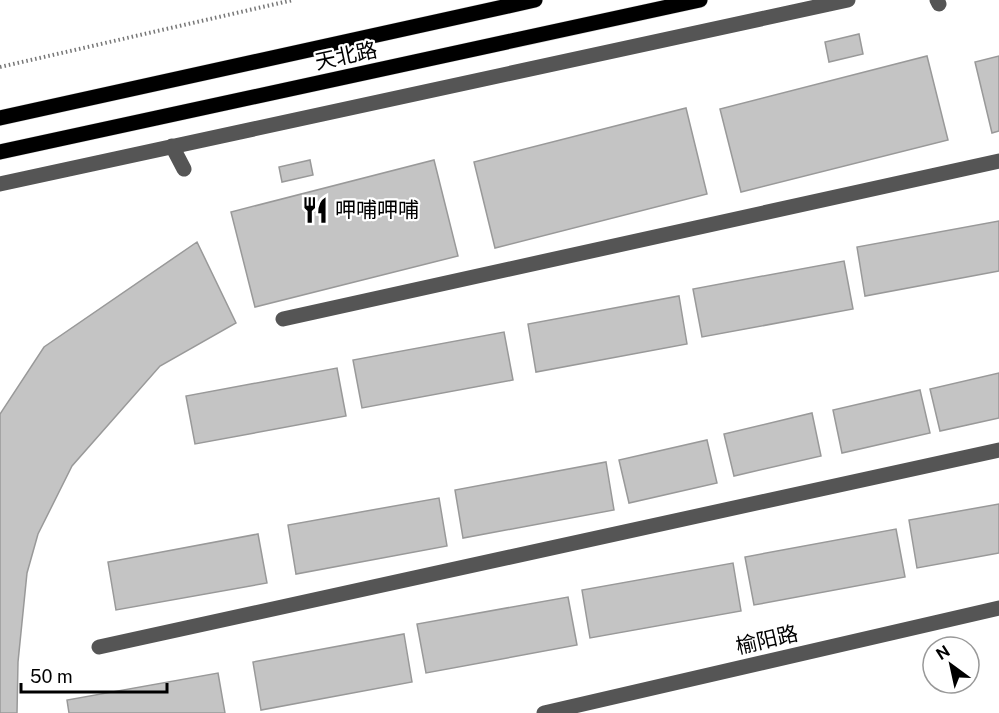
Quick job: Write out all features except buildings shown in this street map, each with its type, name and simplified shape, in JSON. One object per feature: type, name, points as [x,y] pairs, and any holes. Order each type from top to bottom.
[{"type":"main road","name":"天北路","points":[[8,116],[535,0]]},
{"type":"main road","name":"天北路","points":[[0,152],[700,0]]},
{"type":"street","points":[[0,184],[848,0]]},
{"type":"street","points":[[0,110],[8,116]]},
{"type":"street","points":[[172,146],[184,169]]},
{"type":"street","points":[[283,319],[999,161]]},
{"type":"street","points":[[99,647],[999,450]]},
{"type":"street","name":"榆阳路","points":[[544,713],[999,608]]},
{"type":"path","points":[[0,67],[293,0]]},
{"type":"place","name":"呷哺呷哺","points":[[315,210]]}]
